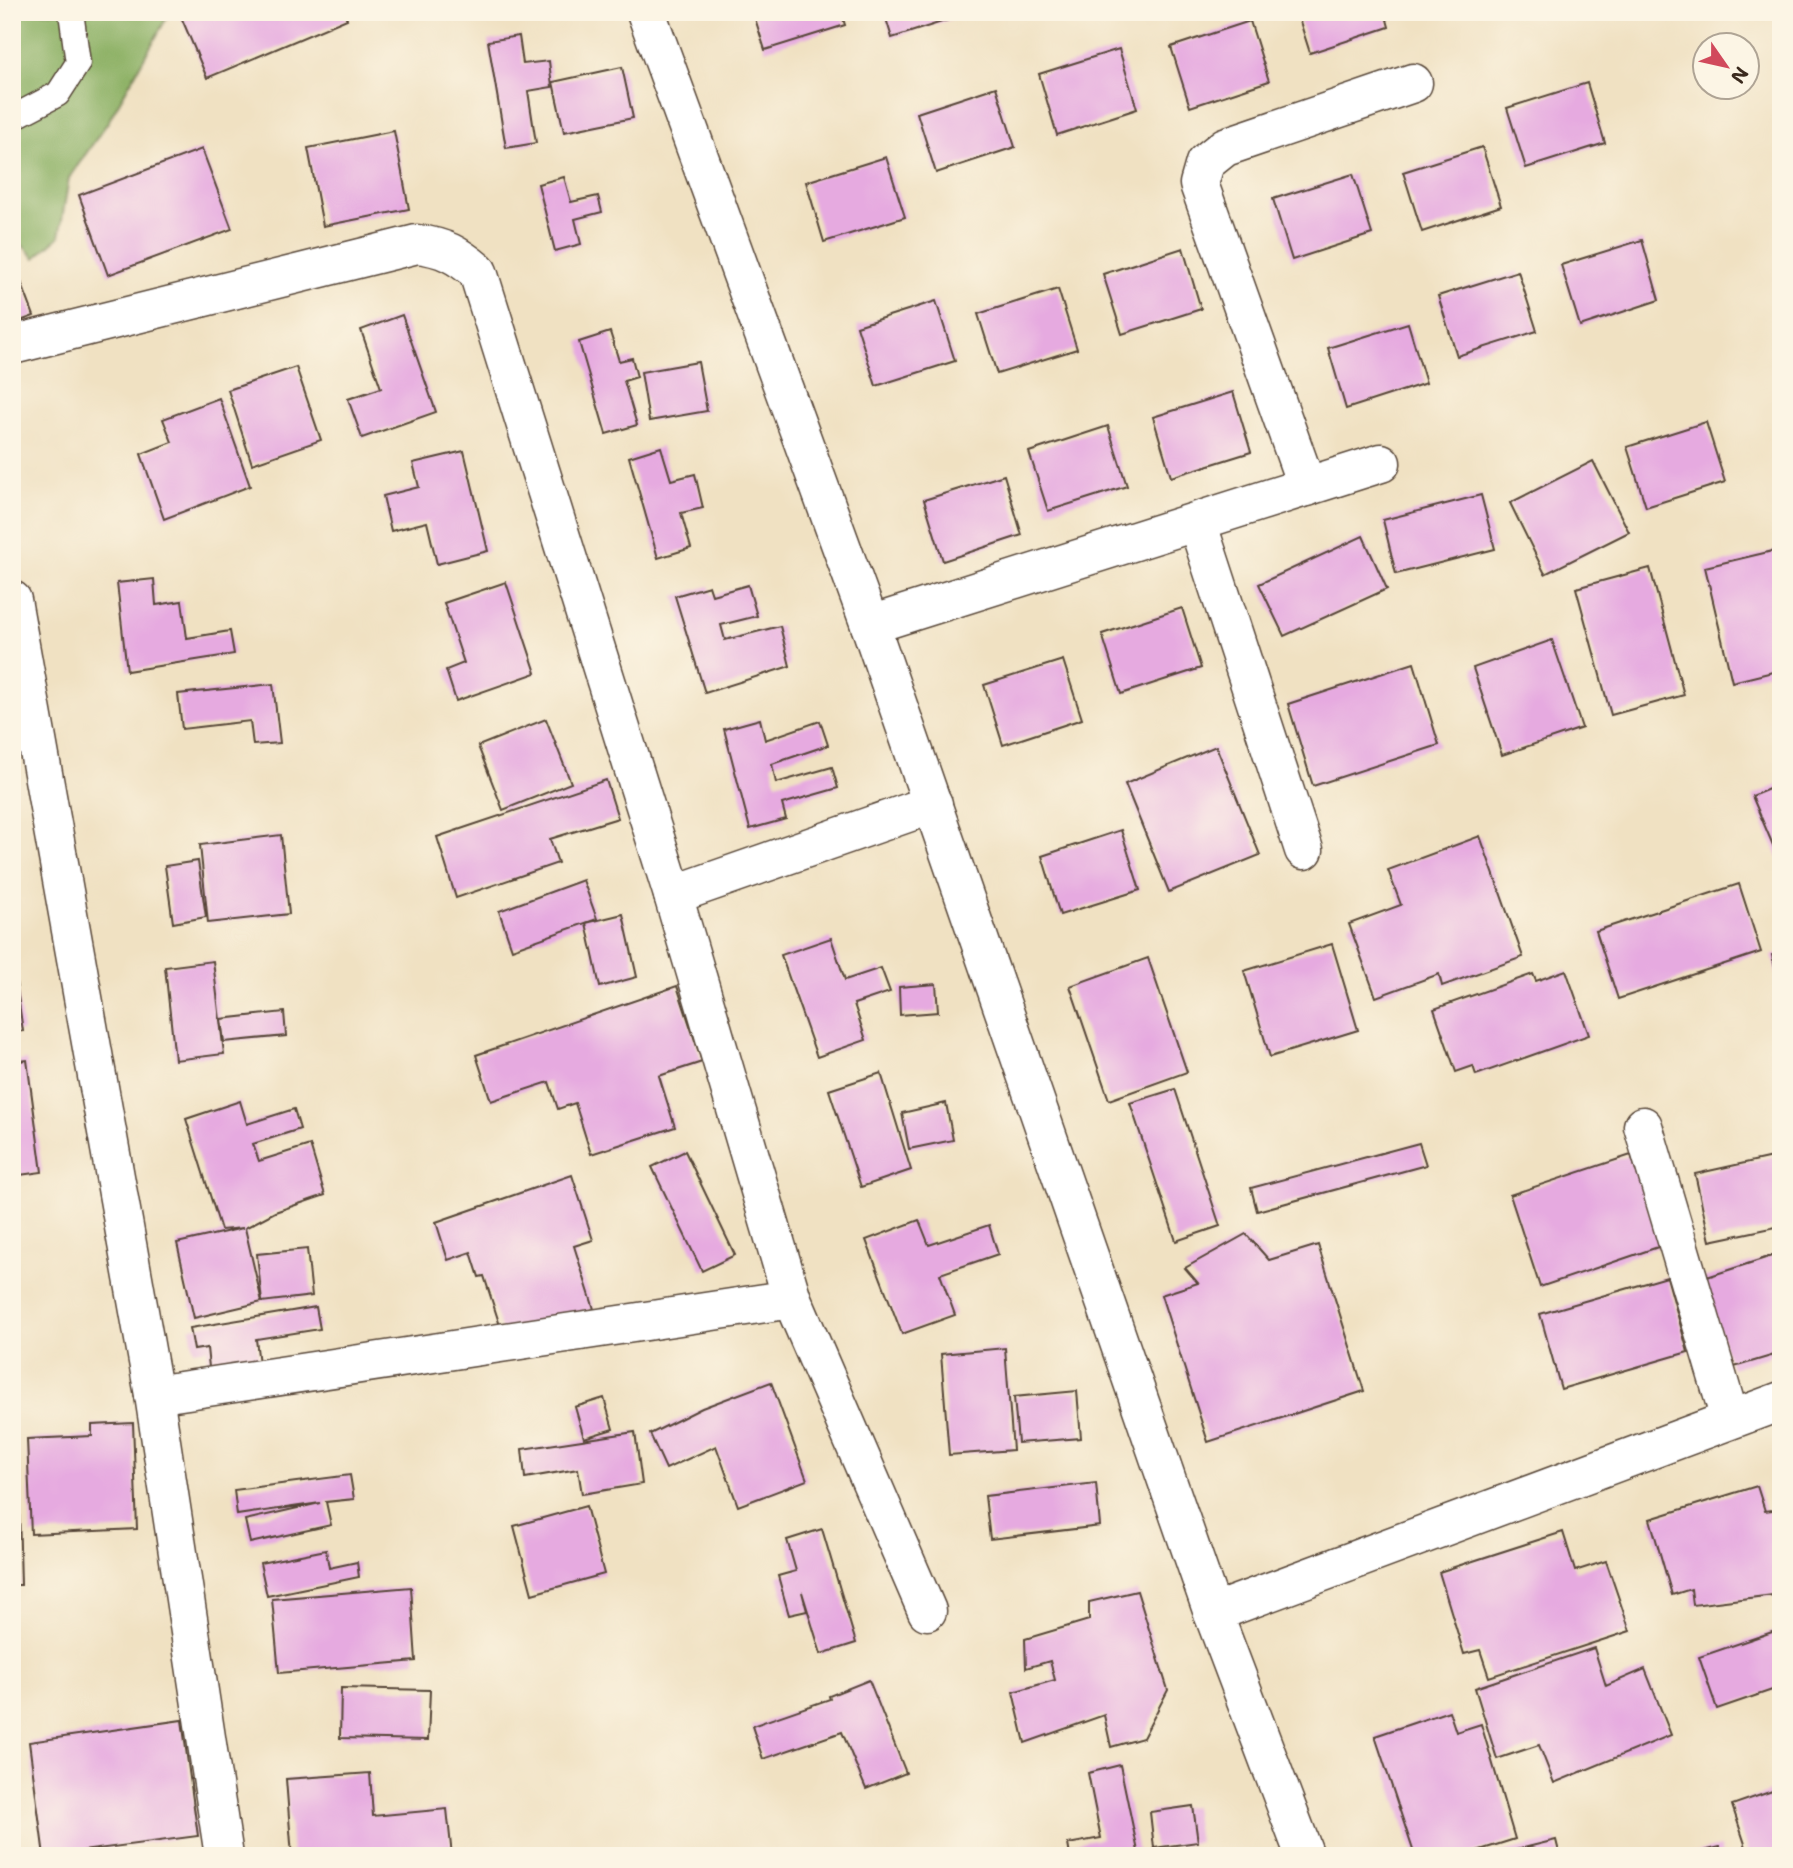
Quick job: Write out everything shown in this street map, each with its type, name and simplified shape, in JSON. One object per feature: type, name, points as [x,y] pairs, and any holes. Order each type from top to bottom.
[{"type":"street","points":[[646,12],[870,625],[1213,1613],[1305,1856]]},
{"type":"street","points":[[1307,487],[1199,184],[1205,163],[1225,147],[1413,83]]},
{"type":"street","points":[[12,345],[417,244],[439,246],[456,254],[478,272],[673,895],[792,1298],[927,1611]]},
{"type":"street","points":[[870,625],[1381,463]]},
{"type":"street","points":[[1197,522],[1304,850]]},
{"type":"street","points":[[12,600],[154,1395],[224,1856]]},
{"type":"street","points":[[673,895],[933,804]]},
{"type":"street","points":[[1643,1126],[1730,1419]]},
{"type":"street","points":[[154,1395],[792,1298]]},
{"type":"street","points":[[1213,1613],[1781,1401]]},
{"type":"lane","points":[[12,118],[58,94],[78,63],[71,12]]},
{"type":"green space","points":[[12,12],[170,12],[108,122],[69,178],[59,237],[35,258],[12,235]]},
{"type":"building","points":[[179,12],[344,12],[347,19],[207,78]]},
{"type":"building","points":[[753,12],[841,12],[845,25],[765,50]]},
{"type":"building","points":[[884,12],[970,12],[970,13],[892,38]]},
{"type":"building","points":[[1297,12],[1385,12],[1389,27],[1310,53]]},
{"type":"building","points":[[1250,21],[1269,81],[1190,107],[1171,47]]},
{"type":"building","points":[[519,36],[523,64],[549,61],[552,87],[528,91],[536,143],[506,148],[488,41]]},
{"type":"building","points":[[1119,49],[1137,109],[1057,135],[1039,74]]},
{"type":"building","points":[[622,67],[633,118],[564,132],[553,82]]},
{"type":"building","points":[[1587,83],[1605,143],[1526,168],[1507,108]]},
{"type":"building","points":[[996,87],[1015,147],[936,173],[917,113]]},
{"type":"building","points":[[394,131],[409,209],[323,226],[308,148]]},
{"type":"building","points":[[1482,147],[1501,206],[1422,232],[1403,172]]},
{"type":"building","points":[[202,149],[232,229],[108,275],[79,195]]},
{"type":"building","points":[[886,157],[905,217],[824,242],[806,182]]},
{"type":"building","points":[[1353,174],[1372,234],[1292,260],[1273,199]]},
{"type":"building","points":[[564,177],[571,202],[598,196],[602,212],[575,219],[581,244],[555,251],[538,184]]},
{"type":"building","points":[[1642,240],[1659,300],[1580,326],[1561,265]]},
{"type":"building","points":[[1183,248],[1201,309],[1122,334],[1103,274]]},
{"type":"building","points":[[12,258],[34,316],[12,324]]},
{"type":"building","points":[[1518,271],[1537,331],[1457,356],[1438,296]]},
{"type":"building","points":[[1058,289],[1077,349],[997,374],[978,314]]},
{"type":"building","points":[[936,301],[955,361],[876,386],[857,326]]},
{"type":"building","points":[[402,315],[436,412],[362,438],[348,399],[381,388],[361,330]]},
{"type":"building","points":[[1408,323],[1426,383],[1346,409],[1328,348]]},
{"type":"building","points":[[610,332],[619,361],[632,358],[637,377],[624,381],[637,425],[606,434],[579,342]]},
{"type":"building","points":[[698,362],[707,411],[649,421],[641,372]]},
{"type":"building","points":[[296,367],[321,440],[252,464],[228,390]]},
{"type":"building","points":[[1233,392],[1251,452],[1171,477],[1153,417]]},
{"type":"building","points":[[219,398],[250,486],[164,519],[141,454],[172,442],[163,419]]},
{"type":"building","points":[[1706,422],[1725,482],[1646,507],[1627,447]]},
{"type":"building","points":[[1108,426],[1127,486],[1048,511],[1029,452]]},
{"type":"building","points":[[661,447],[671,480],[695,474],[703,508],[681,513],[691,548],[658,558],[629,457]]},
{"type":"building","points":[[464,451],[488,551],[437,564],[427,522],[391,531],[383,496],[419,487],[413,463]]},
{"type":"building","points":[[1593,461],[1629,532],[1545,574],[1510,503]]},
{"type":"building","points":[[1004,475],[1022,535],[943,561],[924,500]]},
{"type":"building","points":[[1481,495],[1495,549],[1396,574],[1383,520]]},
{"type":"building","points":[[1363,536],[1387,589],[1284,636],[1259,584]]},
{"type":"building","points":[[1781,549],[1781,670],[1732,682],[1705,567]]},
{"type":"building","points":[[1650,568],[1684,695],[1611,715],[1576,588]]},
{"type":"building","points":[[154,579],[156,605],[182,601],[187,638],[230,631],[234,654],[127,671],[117,583]]},
{"type":"building","points":[[506,582],[536,673],[456,701],[446,670],[464,663],[444,603]]},
{"type":"building","points":[[748,585],[757,616],[721,625],[725,640],[780,626],[790,666],[705,693],[675,596],[709,586],[712,595]]},
{"type":"building","points":[[1182,608],[1201,668],[1121,694],[1102,634]]},
{"type":"building","points":[[1552,640],[1582,728],[1502,755],[1473,668]]},
{"type":"building","points":[[1063,660],[1082,719],[1003,745],[984,685]]},
{"type":"building","points":[[1414,663],[1439,745],[1313,786],[1288,704]]},
{"type":"building","points":[[273,684],[280,743],[253,745],[250,721],[182,729],[178,694]]},
{"type":"building","points":[[546,719],[571,783],[503,810],[478,746]]},
{"type":"building","points":[[760,719],[765,740],[820,721],[828,745],[772,764],[776,783],[832,767],[838,788],[782,804],[786,819],[750,829],[724,729]]},
{"type":"building","points":[[1216,746],[1260,855],[1169,892],[1125,784]]},
{"type":"building","points":[[606,780],[618,818],[550,839],[558,863],[456,898],[437,837]]},
{"type":"building","points":[[1781,784],[1781,856],[1778,857],[1752,796]]},
{"type":"building","points":[[1121,830],[1140,890],[1060,915],[1042,856]]},
{"type":"building","points":[[281,835],[289,914],[208,923],[200,845]]},
{"type":"building","points":[[1480,836],[1523,957],[1442,986],[1439,974],[1376,997],[1349,924],[1401,905],[1388,870]]},
{"type":"building","points":[[198,861],[206,917],[173,923],[165,866]]},
{"type":"building","points":[[583,880],[597,919],[512,949],[499,911]]},
{"type":"building","points":[[1739,884],[1761,952],[1618,999],[1596,931]]},
{"type":"building","points":[[623,914],[637,977],[600,987],[586,923]]},
{"type":"building","points":[[831,938],[845,980],[881,968],[890,992],[854,1004],[866,1040],[817,1057],[781,955]]},
{"type":"building","points":[[1332,944],[1358,1030],[1270,1057],[1244,971]]},
{"type":"building","points":[[1781,953],[1781,988],[1780,988],[1772,955]]},
{"type":"building","points":[[12,954],[23,1031],[12,1032]]},
{"type":"building","points":[[1148,958],[1187,1072],[1109,1100],[1070,986]]},
{"type":"building","points":[[213,961],[224,1054],[175,1060],[165,967]]},
{"type":"building","points":[[1566,970],[1589,1035],[1476,1075],[1473,1066],[1456,1072],[1434,1009],[1533,974],[1536,981]]},
{"type":"building","points":[[936,984],[938,1012],[900,1015],[899,987]]},
{"type":"building","points":[[677,986],[702,1062],[659,1076],[675,1127],[591,1154],[575,1103],[558,1109],[549,1082],[491,1101],[476,1055]]},
{"type":"building","points":[[284,1012],[286,1036],[224,1042],[221,1019]]},
{"type":"building","points":[[27,1060],[42,1172],[12,1176],[12,1062]]},
{"type":"building","points":[[881,1073],[911,1170],[861,1187],[829,1090]]},
{"type":"building","points":[[1175,1089],[1220,1226],[1176,1241],[1130,1103]]},
{"type":"building","points":[[240,1101],[247,1124],[294,1109],[300,1129],[253,1144],[259,1161],[310,1145],[325,1195],[275,1212],[245,1228],[262,1302],[194,1318],[177,1243],[243,1228],[221,1230],[186,1119]]},
{"type":"building","points":[[946,1103],[953,1140],[909,1149],[902,1113]]},
{"type":"building","points":[[1419,1143],[1426,1165],[1257,1211],[1251,1188]]},
{"type":"building","points":[[685,1151],[735,1255],[702,1271],[652,1167]]},
{"type":"building","points":[[1631,1155],[1661,1246],[1540,1287],[1510,1195]]},
{"type":"building","points":[[1781,1155],[1781,1226],[1710,1241],[1695,1174]]},
{"type":"building","points":[[572,1175],[593,1240],[574,1246],[594,1309],[504,1338],[484,1276],[479,1277],[471,1252],[448,1260],[436,1222]]},
{"type":"building","points":[[919,1220],[929,1245],[989,1225],[998,1254],[940,1274],[955,1315],[902,1334],[866,1240]]},
{"type":"building","points":[[1246,1234],[1269,1260],[1318,1245],[1364,1391],[1208,1442],[1161,1295],[1198,1283],[1185,1268]]},
{"type":"building","points":[[307,1249],[312,1296],[262,1302],[257,1254]]},
{"type":"building","points":[[1781,1253],[1781,1353],[1731,1368],[1704,1278]]},
{"type":"building","points":[[1667,1277],[1688,1352],[1561,1389],[1540,1314]]},
{"type":"building","points":[[316,1307],[320,1329],[256,1339],[260,1372],[210,1377],[207,1348],[194,1350],[190,1328]]},
{"type":"building","points":[[1005,1348],[1013,1450],[949,1455],[941,1354]]},
{"type":"building","points":[[771,1382],[807,1480],[738,1506],[716,1446],[666,1469],[650,1434],[702,1408]]},
{"type":"building","points":[[1077,1391],[1081,1438],[1018,1443],[1014,1397]]},
{"type":"building","points":[[604,1398],[613,1429],[584,1438],[575,1407]]},
{"type":"building","points":[[133,1423],[137,1529],[31,1534],[27,1439],[92,1436],[92,1425]]},
{"type":"building","points":[[635,1432],[642,1484],[582,1494],[578,1469],[525,1478],[522,1449]]},
{"type":"building","points":[[350,1475],[354,1499],[326,1502],[331,1525],[250,1543],[245,1520],[320,1503],[237,1515],[234,1490]]},
{"type":"building","points":[[1096,1483],[1100,1526],[990,1539],[985,1496]]},
{"type":"building","points":[[1757,1486],[1765,1511],[1781,1509],[1781,1594],[1693,1605],[1691,1589],[1672,1595],[1650,1519]]},
{"type":"building","points":[[586,1506],[604,1574],[532,1594],[514,1526]]},
{"type":"building","points":[[12,1509],[19,1509],[21,1585],[12,1585]]},
{"type":"building","points":[[822,1529],[856,1643],[821,1654],[802,1592],[807,1611],[789,1615],[778,1576],[796,1571],[787,1540]]},
{"type":"building","points":[[1563,1532],[1575,1571],[1606,1561],[1630,1631],[1489,1677],[1480,1650],[1464,1654],[1439,1572]]},
{"type":"building","points":[[326,1550],[329,1568],[357,1562],[359,1577],[267,1596],[260,1563]]},
{"type":"building","points":[[411,1587],[416,1661],[279,1673],[272,1599]]},
{"type":"building","points":[[1137,1591],[1168,1690],[1143,1738],[1111,1747],[1104,1715],[1025,1743],[1013,1692],[1055,1680],[1050,1661],[1026,1668],[1025,1639],[1089,1620],[1089,1602]]},
{"type":"building","points":[[1781,1629],[1781,1687],[1717,1709],[1699,1657]]},
{"type":"building","points":[[1594,1648],[1606,1686],[1645,1669],[1671,1735],[1554,1783],[1539,1745],[1497,1759],[1475,1688]]},
{"type":"building","points":[[869,1680],[906,1773],[866,1789],[842,1732],[763,1759],[752,1726],[830,1699],[829,1696]]},
{"type":"building","points":[[341,1688],[430,1690],[428,1740],[340,1738]]},
{"type":"building","points":[[1449,1711],[1456,1732],[1481,1724],[1515,1839],[1461,1856],[1434,1856],[1432,1852],[1415,1856],[1375,1736]]},
{"type":"building","points":[[182,1720],[198,1836],[44,1856],[29,1742]]},
{"type":"building","points":[[1120,1765],[1139,1856],[1070,1856],[1068,1844],[1101,1838],[1088,1773]]},
{"type":"building","points":[[370,1773],[373,1816],[447,1809],[452,1856],[292,1856],[286,1779]]},
{"type":"building","points":[[1781,1788],[1781,1856],[1749,1856],[1732,1805]]},
{"type":"building","points":[[1193,1806],[1198,1842],[1154,1848],[1150,1812]]},
{"type":"building","points":[[1556,1840],[1560,1856],[1495,1856],[1495,1855]]},
{"type":"building","points":[[1720,1847],[1722,1856],[1687,1856],[1687,1855]]}]
